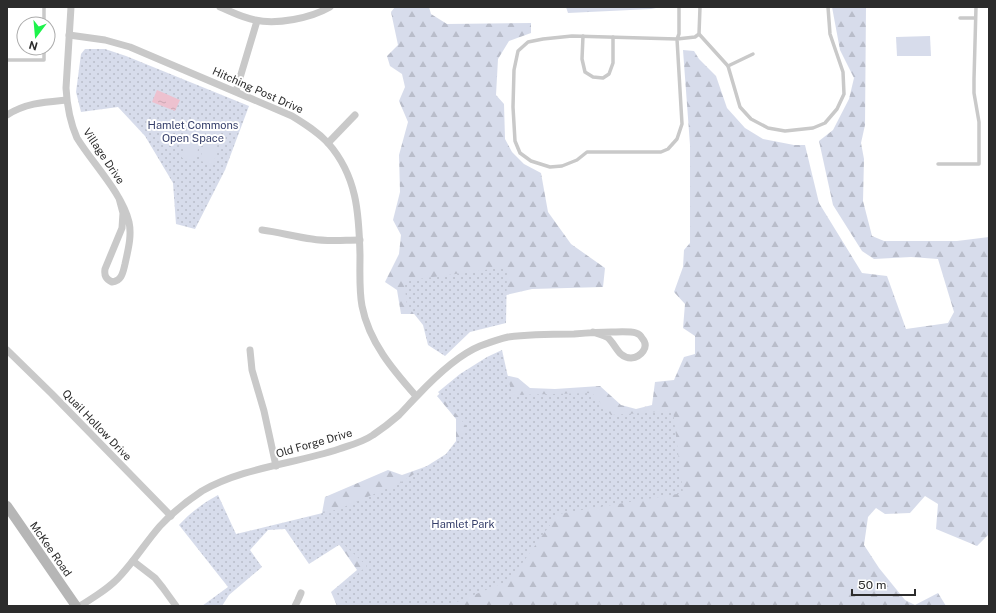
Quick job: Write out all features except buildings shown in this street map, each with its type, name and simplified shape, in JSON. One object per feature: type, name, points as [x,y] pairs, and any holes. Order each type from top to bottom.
[{"type":"main road","name":"McKee Road","points":[[7,508],[76,606]]},
{"type":"street","name":"Village Drive","points":[[71,7],[66,100],[72,128],[77,138],[119,198],[129,222],[130,244],[122,276],[118,281],[112,282],[107,279],[104,274],[122,228],[123,213],[119,198]]},
{"type":"street","points":[[220,7],[257,21],[288,20],[313,15],[330,7]]},
{"type":"street","points":[[236,91],[257,21]]},
{"type":"street","name":"Hitching Post Drive","points":[[69,35],[105,40],[130,47],[236,91],[292,116],[306,125],[328,143],[338,155],[354,191],[358,212],[360,240],[360,294],[366,320],[371,334],[388,363],[416,396]]},
{"type":"street","points":[[7,115],[25,106],[66,100]]},
{"type":"street","points":[[328,143],[355,115]]},
{"type":"street","points":[[262,230],[326,241],[360,240]]},
{"type":"street","name":"Old Forge Drive","points":[[80,606],[102,592],[121,576],[160,527],[187,502],[202,492],[216,484],[236,476],[326,453],[357,443],[372,436],[399,415],[431,381],[463,355],[479,346],[506,338],[545,333],[574,334],[593,332],[636,333],[643,338],[645,345],[644,351],[640,355],[633,358],[626,357],[620,353],[608,338],[593,332]]},
{"type":"street","name":"Quail Hollow Drive","points":[[7,350],[171,516]]},
{"type":"street","points":[[250,350],[252,370],[264,412],[276,466]]},
{"type":"street","points":[[133,561],[155,578],[176,606]]},
{"type":"street","points":[[295,606],[301,592]]},
{"type":"lane","points":[[679,7],[679,34],[677,39],[682,124],[677,139],[668,149],[661,152],[587,152],[577,160],[562,166],[550,167],[531,162],[520,153],[515,141],[513,107],[514,70],[518,51],[528,42],[572,36],[677,39],[695,37],[699,34]]},
{"type":"lane","points":[[700,7],[699,34],[728,66],[740,107],[751,119],[768,128],[785,131],[813,128],[825,123],[837,109],[844,94],[843,72],[830,34],[828,7]]},
{"type":"lane","points":[[938,164],[979,164],[979,122],[974,93],[976,7]]},
{"type":"lane","points":[[960,18],[975,18]]},
{"type":"lane","points":[[583,36],[582,59],[585,72],[593,77],[603,78],[609,74],[612,63],[613,37]]},
{"type":"lane","points":[[728,66],[753,54]]},
{"type":"lane","points":[[7,60],[44,60],[44,56]]},
{"type":"green space","points":[[395,7],[429,7],[431,14],[447,24],[531,23],[531,33],[509,41],[498,59],[496,95],[504,104],[505,139],[512,152],[524,164],[541,173],[548,212],[571,244],[605,268],[603,287],[532,289],[425,314],[401,314],[397,290],[385,282],[399,254],[401,235],[393,220],[400,192],[399,155],[408,122],[399,101],[405,87],[402,74],[390,66],[387,56],[398,45],[391,12]]},
{"type":"green space","points":[[566,7],[661,7],[651,9],[568,13]]},
{"type":"green space","points":[[832,7],[866,7],[865,125],[861,143],[864,159],[863,201],[872,236],[884,241],[957,241],[989,237],[989,534],[977,546],[936,529],[938,504],[925,496],[910,513],[885,514],[876,508],[868,517],[864,545],[879,568],[905,600],[915,605],[938,593],[946,606],[337,606],[331,592],[357,570],[341,547],[320,524],[325,497],[388,470],[402,475],[447,459],[456,444],[456,419],[437,396],[456,379],[504,375],[518,378],[530,388],[555,389],[600,386],[621,405],[636,409],[652,405],[655,382],[674,380],[684,357],[695,354],[695,336],[683,328],[685,304],[674,292],[683,267],[684,250],[690,243],[690,145],[683,50],[694,51],[699,59],[716,76],[727,108],[745,128],[763,139],[794,145],[805,145],[819,203],[862,273],[887,276],[906,329],[948,323],[954,312],[938,259],[911,257],[874,259],[862,251],[833,205],[819,141],[833,130],[849,99],[854,78],[840,50]]},
{"type":"green space","points":[[930,36],[931,56],[897,56],[896,37]]},
{"type":"green space","name":"Hamlet Commons Open Space","points":[[85,49],[105,49],[126,56],[249,106],[225,170],[195,229],[176,224],[173,183],[145,136],[118,107],[81,112],[76,92],[81,54]]},
{"type":"green space","points":[[187,128],[201,131],[196,161],[182,158]]},
{"type":"green space","points":[[206,132],[219,134],[214,164],[200,161]]},
{"type":"green space","points":[[507,267],[506,323],[470,332],[445,356],[428,345],[423,325],[407,305],[404,281]]},
{"type":"green space","name":"Hamlet Park","points":[[502,350],[512,395],[592,393],[611,415],[673,411],[683,493],[558,514],[510,580],[447,606],[349,606],[335,592],[367,566],[342,543],[309,564],[285,529],[268,530],[250,550],[262,567],[229,595],[222,606],[202,606],[228,587],[179,525],[192,512],[218,495],[236,534],[339,509],[400,483],[446,454],[467,427],[438,392],[460,374],[487,357]]},
{"type":"water","points":[[157,90],[180,100],[175,111],[152,102]]}]
